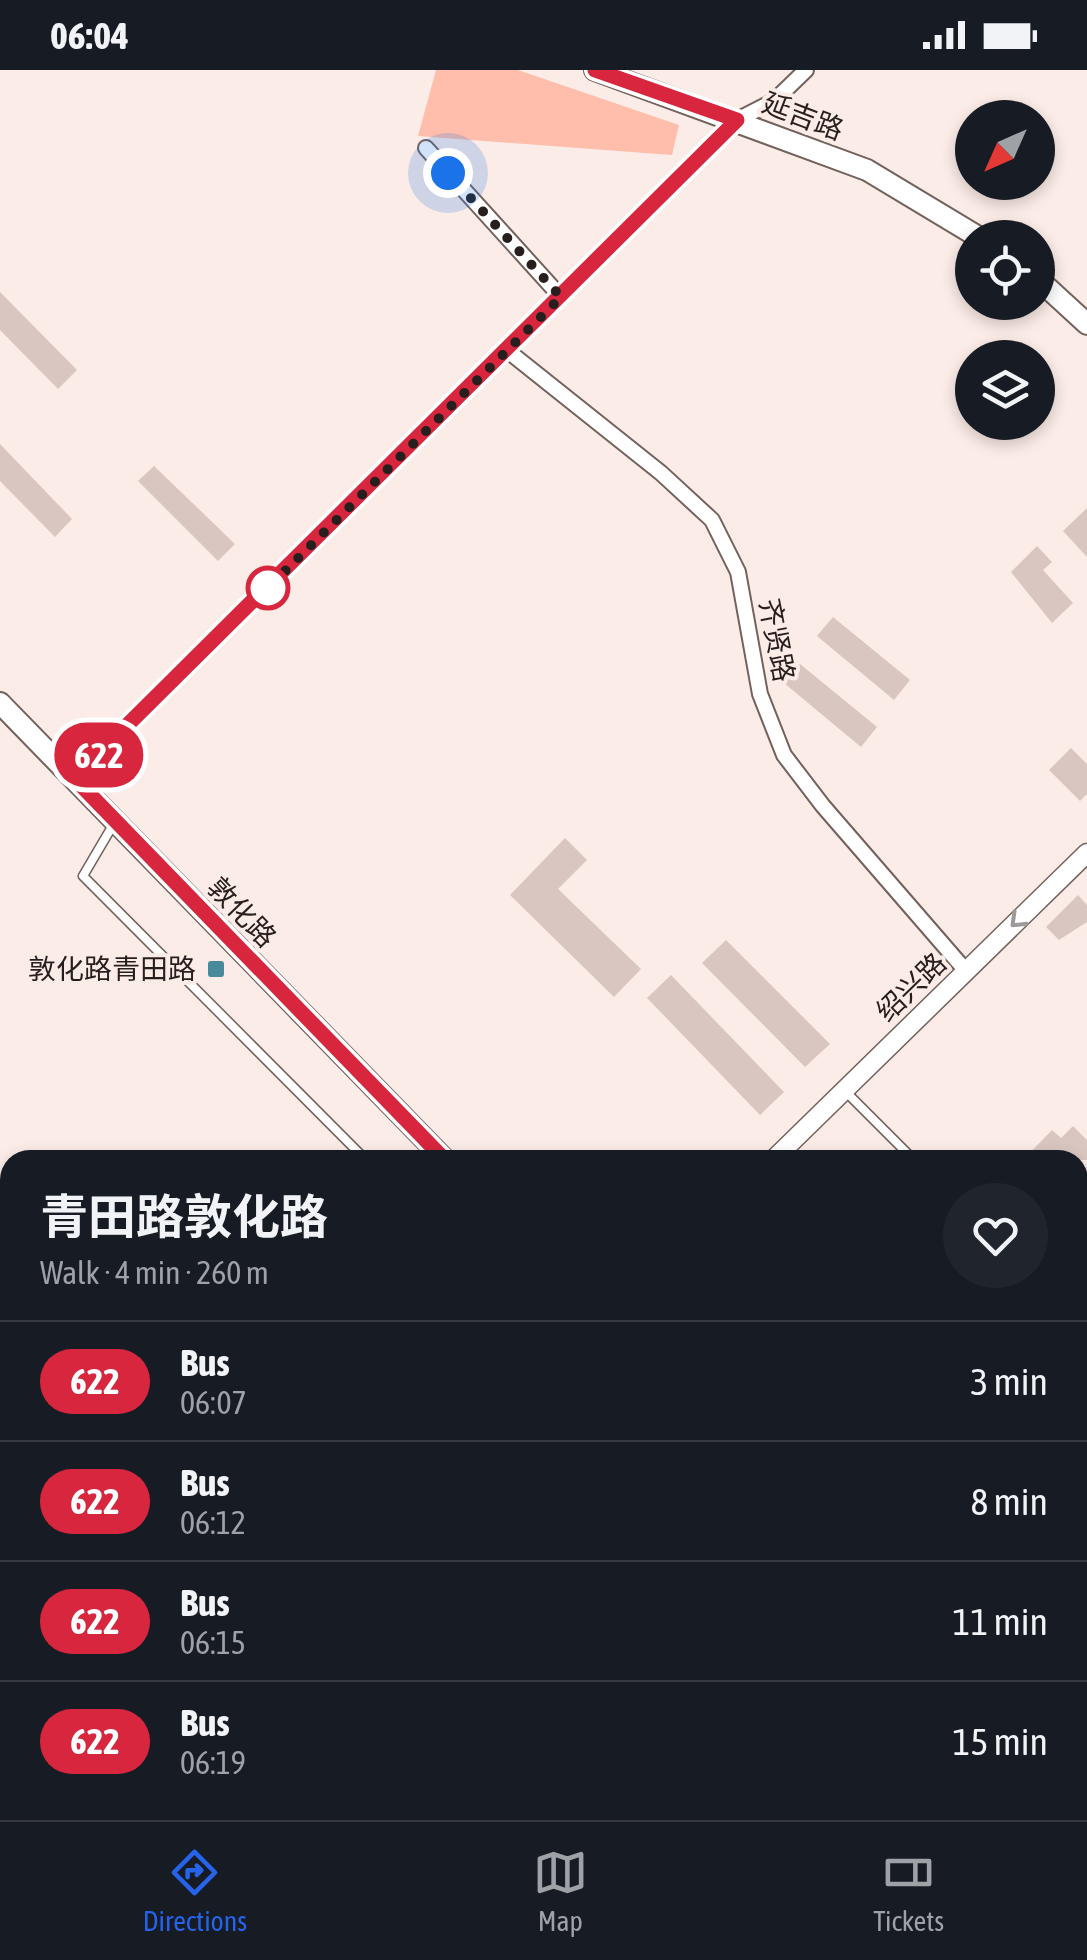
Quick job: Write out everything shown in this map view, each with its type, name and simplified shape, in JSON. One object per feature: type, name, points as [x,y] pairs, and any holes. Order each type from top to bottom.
[{"type":"main road","name":"延吉路","points":[[595,70],[866,170],[955,223]]},
{"type":"main road","points":[[1055,295],[1087,324]]},
{"type":"main road","name":"敦化路","points":[[0,702],[435,1150]]},
{"type":"street","points":[[74,778],[737,120],[774,101],[806,70]]},
{"type":"street","points":[[426,148],[561,297]]},
{"type":"street","name":"齐贤路","points":[[508,351],[662,473],[712,520],[738,572],[760,694],[784,755],[822,806],[966,971]]},
{"type":"street","name":"绍兴路","points":[[782,1150],[1087,853]]},
{"type":"lane","points":[[116,821],[83,876],[356,1150]]},
{"type":"lane","points":[[844,1090],[904,1150]]},
{"type":"shaded area","points":[[436,70],[518,70],[679,125],[672,155],[418,136]]},
{"type":"building","points":[[0,292],[77,370],[58,389],[0,330]]},
{"type":"building","points":[[0,444],[72,519],[55,537],[0,481]]},
{"type":"building","points":[[154,466],[235,544],[218,561],[138,481]]},
{"type":"building","points":[[1087,508],[1087,557],[1063,531]]},
{"type":"building","points":[[1037,546],[1052,562],[1043,570],[1073,603],[1052,623],[1011,572]]},
{"type":"building","points":[[833,617],[910,680],[894,700],[817,636]]},
{"type":"building","points":[[800,664],[877,727],[861,747],[784,683]]},
{"type":"building","points":[[1071,748],[1087,764],[1087,794],[1080,801],[1049,770]]},
{"type":"building","points":[[565,838],[587,860],[558,889],[641,969],[614,997],[510,895]]},
{"type":"building","points":[[1078,895],[1087,905],[1087,922],[1059,940],[1046,927]]},
{"type":"building","points":[[726,940],[830,1044],[805,1067],[702,963]]},
{"type":"building","points":[[671,975],[784,1092],[760,1115],[647,998]]},
{"type":"building","points":[[1073,1126],[1087,1140],[1087,1150],[1033,1150],[1052,1130],[1061,1138]]},
{"type":"bus line","name":"622","points":[[435,1150],[74,778],[737,120],[595,70]]},
{"type":"place","name":"敦化路青田路","points":[[216,969]]},
{"type":"route","points":[[268,588],[264,592],[561,297],[448,173]]}]
